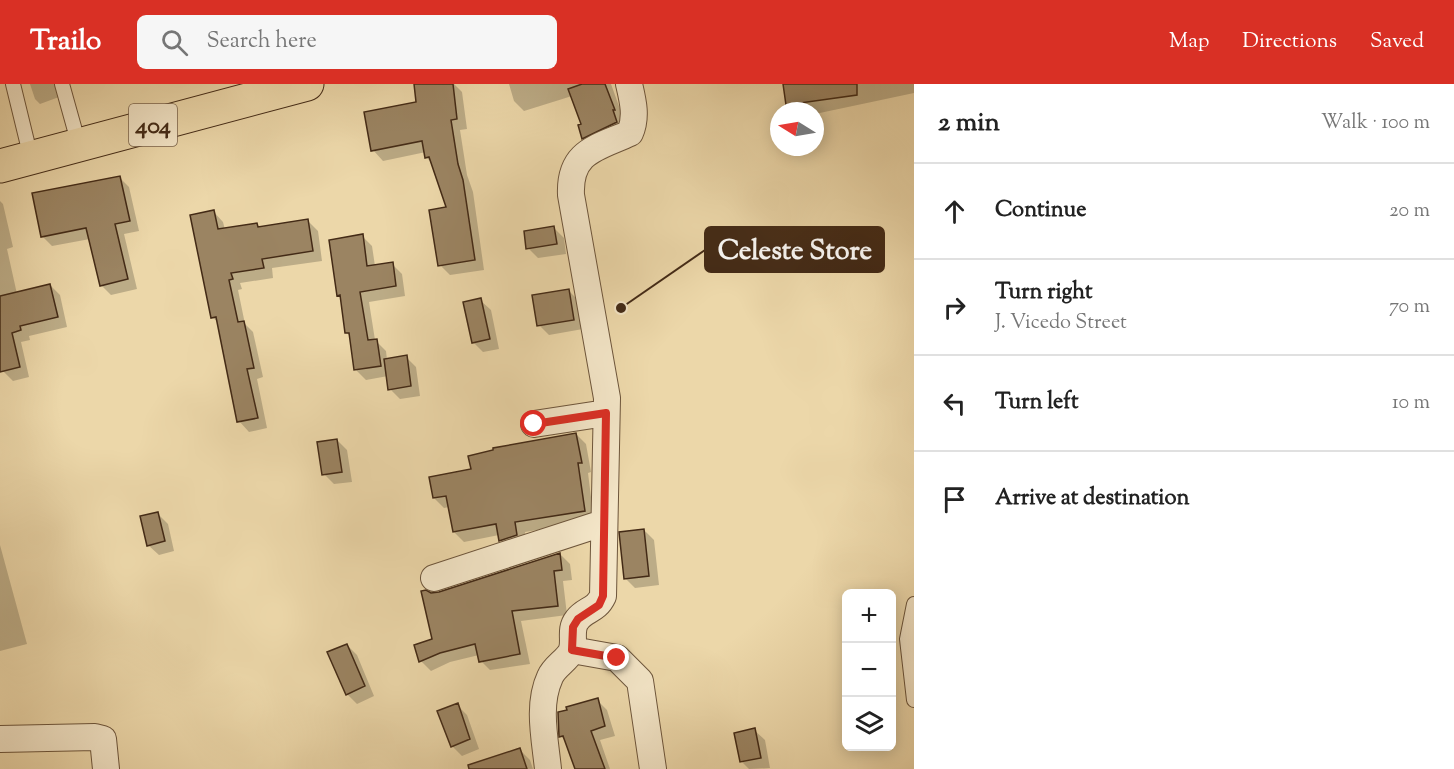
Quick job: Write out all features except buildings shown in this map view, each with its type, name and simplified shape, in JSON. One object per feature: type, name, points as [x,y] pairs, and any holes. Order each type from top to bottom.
[{"type":"main road","name":"404","points":[[15,162],[307,84]]},
{"type":"street","points":[[548,769],[543,711],[545,691],[551,674],[572,650],[573,627],[578,619],[599,605],[603,596],[607,398],[570,181],[576,163],[590,150],[630,133],[633,125],[634,105],[629,84]]},
{"type":"street","points":[[534,424],[606,413]]},
{"type":"street","points":[[434,578],[603,523]]},
{"type":"street","points":[[572,650],[617,658],[640,681],[653,769]]},
{"type":"street","points":[[0,739],[95,737],[103,740],[106,769]]},
{"type":"lane","points":[[13,84],[15,162]]},
{"type":"lane","points":[[62,84],[79,145]]},
{"type":"lane","points":[[914,604],[907,639],[914,700]]},
{"type":"place","name":"Celeste Store","points":[[621,308]]},
{"type":"route","points":[[534,424],[606,413],[603,596],[599,605],[578,619],[573,627],[572,650],[617,658]]}]
